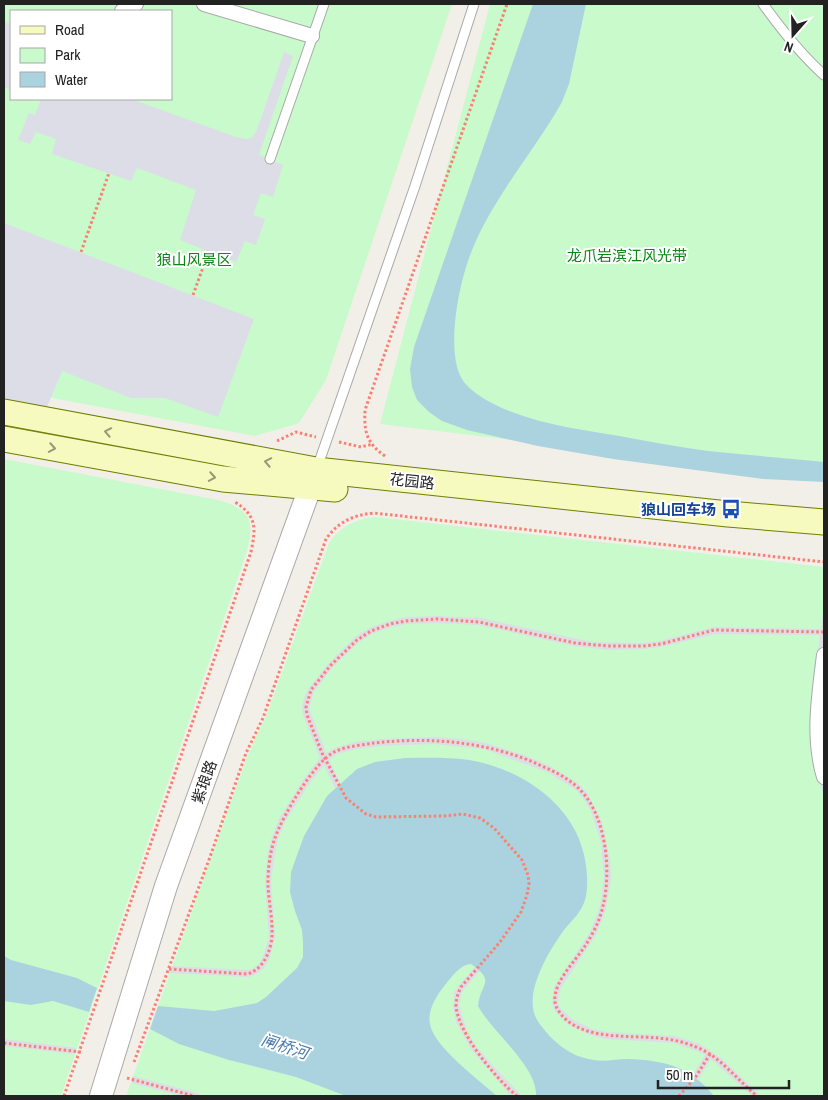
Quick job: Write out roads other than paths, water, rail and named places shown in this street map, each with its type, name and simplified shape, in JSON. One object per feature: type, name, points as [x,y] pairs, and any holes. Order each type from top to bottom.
[{"type":"main road","name":"花园路","points":[[4,412],[314,478],[416,497],[625,513],[824,534]]},
{"type":"main road","name":"花园路","points":[[4,439],[223,479],[314,478],[824,522]]},
{"type":"street","points":[[124,10],[136,4]]},
{"type":"street","points":[[204,4],[312,36]]},
{"type":"street","name":"紫琅路","points":[[101,1096],[166,886],[314,478]]},
{"type":"street","points":[[824,655],[817,720],[820,761],[824,777]]},
{"type":"lane","points":[[270,160],[324,4]]},
{"type":"lane","points":[[314,478],[415,186],[474,4]]},
{"type":"lane","points":[[763,4],[808,60],[824,75]]},
{"type":"water","points":[[533,4],[586,4],[569,84],[562,102],[487,219],[464,273],[457,304],[454,337],[457,367],[462,379],[471,390],[492,403],[525,417],[551,424],[674,446],[824,462],[824,482],[763,479],[613,459],[538,446],[467,430],[442,421],[417,400],[412,387],[410,369],[414,347]]},
{"type":"water","name":"闸桥河","points":[[405,758],[469,760],[506,771],[523,779],[554,802],[567,817],[576,833],[583,851],[586,869],[587,888],[585,900],[579,913],[564,930],[551,950],[538,975],[534,988],[534,1013],[539,1023],[550,1036],[563,1048],[585,1058],[602,1061],[628,1059],[653,1061],[676,1067],[696,1078],[714,1096],[536,1096],[535,1085],[530,1073],[478,1006],[485,979],[479,970],[471,964],[456,972],[445,985],[433,1003],[429,1019],[433,1033],[439,1042],[469,1072],[497,1096],[346,1096],[296,1077],[229,1060],[179,1044],[150,1029],[158,1006],[214,1011],[257,1003],[297,968],[303,957],[303,942],[302,930],[290,892],[291,872],[304,836],[327,796],[357,769],[375,762]]},
{"type":"water","points":[[4,956],[11,960],[77,978],[97,988],[89,1012],[53,1001],[31,1005],[4,1001]]},
{"type":"place","name":"狼山回车场","points":[[731,509]]},
{"type":"park label","name":"龙爪岩滨江风光带","points":[[627,255]]},
{"type":"park label","name":"狼山风景区","points":[[194,259]]}]
